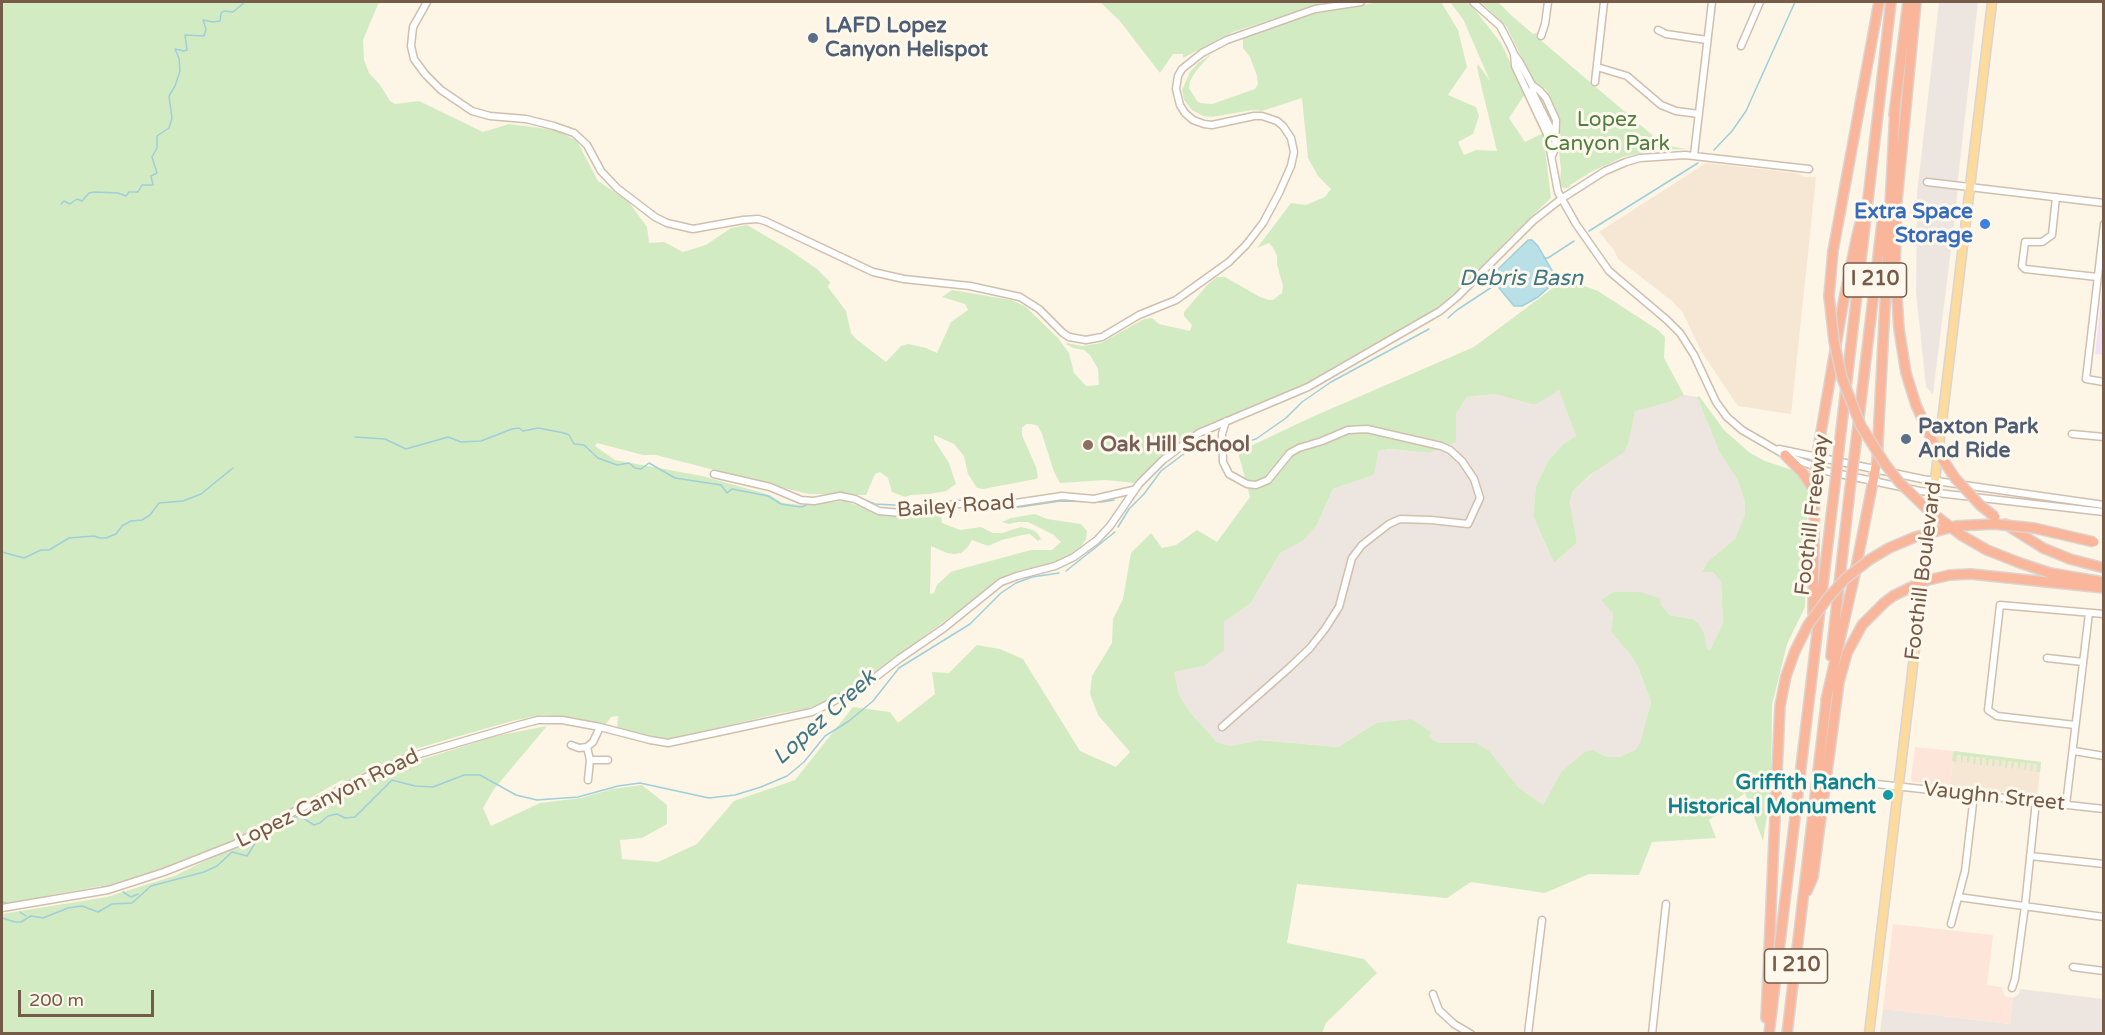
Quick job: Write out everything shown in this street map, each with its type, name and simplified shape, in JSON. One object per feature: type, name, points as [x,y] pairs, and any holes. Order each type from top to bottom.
[{"type":"highway","points":[[1879,2],[1833,251],[1829,296],[1834,341],[1842,378],[1858,419],[1872,446],[1899,482],[1927,509],[1961,535],[1987,550],[2050,573],[2103,583]]},
{"type":"highway","name":"Foothill Freeway","points":[[1768,1034],[1891,2]]},
{"type":"highway","name":"Foothill Freeway","points":[[1787,1034],[1908,2]]},
{"type":"highway","points":[[1916,2],[1897,201],[1895,267],[1901,340],[1906,372],[1916,405],[1936,448],[1955,478],[1980,505],[2043,548],[2070,559],[2103,568]]},
{"type":"highway","points":[[1826,700],[1876,469],[1881,410],[1895,110]]},
{"type":"highway","points":[[1809,697],[1807,673],[1815,572],[1816,463],[1843,304],[1860,224],[1867,211]]},
{"type":"highway","points":[[1785,455],[1802,472],[1814,490]]},
{"type":"highway","points":[[1768,1034],[1780,706],[1786,676],[1808,625],[1845,579],[1879,554],[1914,537],[1956,526],[1994,524],[2034,528],[2099,543]]},
{"type":"highway","points":[[1804,899],[1813,877],[1839,681],[1847,653],[1862,625],[1893,596],[1924,581],[1950,575],[1971,574],[2103,588]]},
{"type":"main road","name":"Foothill Boulevard","points":[[1869,1034],[1992,2]]},
{"type":"street","points":[[427,2],[413,27],[411,46],[414,59],[441,90],[472,111],[490,116],[526,119],[574,134],[588,145],[601,171],[617,188],[655,217],[667,223],[693,229],[758,219],[873,272],[904,279],[970,286],[1020,297],[1039,309],[1069,337],[1086,340],[1102,337],[1139,315],[1176,300],[1229,262],[1263,223],[1291,166],[1293,144],[1288,132],[1277,121],[1254,116],[1212,125],[1193,120],[1185,113],[1177,98],[1176,89],[1178,76],[1182,69],[1202,53],[1227,40],[1315,9],[1361,2]]},
{"type":"street","points":[[1473,2],[1500,26],[1532,86],[1543,93],[1550,105],[1557,123],[1553,155]]},
{"type":"street","points":[[1541,36],[1548,2]]},
{"type":"street","points":[[1595,82],[1604,2]]},
{"type":"street","points":[[1694,155],[1712,2]]},
{"type":"street","points":[[1741,46],[1760,2]]},
{"type":"street","points":[[1658,30],[1666,34],[1707,40]]},
{"type":"street","points":[[1514,54],[1515,66],[1546,130],[1561,200],[1590,247],[1609,272],[1667,320],[1687,343],[1711,393],[1727,417],[1747,434],[1773,447],[1816,463],[1876,469],[2103,505]]},
{"type":"street","points":[[1597,67],[1627,76],[1661,105],[1677,111],[1698,114]]},
{"type":"street","name":"Lopez Canyon Road","points":[[2,908],[108,890],[164,872],[235,844],[297,810],[406,758],[538,720],[562,720],[668,742],[812,712],[864,686],[944,628],[1001,582],[1055,566],[1074,557],[1097,540],[1110,526],[1133,490],[1163,460],[1189,440],[1209,428],[1308,387],[1440,311],[1457,297],[1522,231],[1596,176],[1626,162],[1648,157],[1694,155],[1809,169]]},
{"type":"street","points":[[1927,182],[2103,203]]},
{"type":"street","points":[[2056,197],[2052,235],[2042,242],[2025,242],[2022,266],[2025,269],[2097,277]]},
{"type":"street","points":[[2103,224],[2086,379],[2103,382]]},
{"type":"street","points":[[1222,727],[1287,670],[1310,648],[1325,629],[1339,606],[1352,558],[1362,545],[1389,524],[1400,519],[1467,524],[1479,503],[1479,493],[1474,479],[1450,450],[1382,431],[1354,428],[1295,450],[1268,480],[1256,485],[1247,484],[1229,474],[1223,462],[1222,434],[1226,421]]},
{"type":"street","points":[[2072,434],[2103,437]]},
{"type":"street","points":[[1773,447],[1785,455],[1874,481],[1933,492],[2103,512]]},
{"type":"street","name":"Bailey Road","points":[[714,474],[770,487],[801,500],[814,501],[840,496],[855,499],[879,511],[901,513],[930,511],[954,504],[1009,504],[1062,496],[1095,499],[1133,490]]},
{"type":"street","points":[[2075,724],[1997,716],[1990,712],[1987,706],[2000,605],[2103,615]]},
{"type":"street","points":[[2066,805],[2089,613]]},
{"type":"street","points":[[2047,658],[2083,663]]},
{"type":"street","points":[[571,745],[579,748],[587,747],[593,742],[600,727]]},
{"type":"street","points":[[587,747],[590,760],[588,780]]},
{"type":"street","points":[[2074,751],[2103,756]]},
{"type":"street","points":[[590,760],[608,760]]},
{"type":"street","name":"Vaughn Street","points":[[1849,781],[2103,809]]},
{"type":"street","points":[[1951,924],[1965,871],[1974,795]]},
{"type":"street","points":[[2012,988],[2025,906],[2036,801]]},
{"type":"street","points":[[2030,856],[2103,864]]},
{"type":"street","points":[[1958,897],[2103,917]]},
{"type":"street","points":[[1652,1034],[1666,904]]},
{"type":"street","points":[[1528,1034],[1542,920]]},
{"type":"street","points":[[2073,967],[2103,971]]},
{"type":"street","points":[[1433,993],[1439,1010],[1454,1024],[1472,1034]]},
{"type":"shaded area","points":[[1939,2],[1978,2],[1933,394],[1926,387],[1916,292],[1917,193]]},
{"type":"shaded area","points":[[1706,163],[1816,177],[1791,414],[1738,406],[1701,351],[1683,313],[1672,301],[1618,259],[1614,250],[1599,232]]},
{"type":"shaded area","points":[[2103,282],[2104,355],[2095,354]]},
{"type":"shaded area","points":[[1559,389],[1576,436],[1563,444],[1548,461],[1536,486],[1533,516],[1554,563],[1577,543],[1570,502],[1573,491],[1629,441],[1635,410],[1670,402],[1684,395],[1697,397],[1719,451],[1738,481],[1745,503],[1745,514],[1735,539],[1707,562],[1702,571],[1713,572],[1721,582],[1723,623],[1710,650],[1707,650],[1704,633],[1692,619],[1670,615],[1661,605],[1640,592],[1613,592],[1602,600],[1613,614],[1611,632],[1638,667],[1651,702],[1640,743],[1635,750],[1619,757],[1607,757],[1593,750],[1561,772],[1543,805],[1518,787],[1478,743],[1440,743],[1429,736],[1376,723],[1338,747],[1260,740],[1230,746],[1217,742],[1189,711],[1179,694],[1174,672],[1204,666],[1224,622],[1251,603],[1280,553],[1301,541],[1317,525],[1333,489],[1374,475],[1379,451],[1390,449],[1429,453],[1456,442],[1456,414],[1467,397],[1495,394],[1537,404]]},
{"type":"shaded area","points":[[1915,747],[1954,751],[1950,786],[1912,782]]},
{"type":"shaded area","points":[[1954,751],[2041,762],[2037,797],[1950,786]]},
{"type":"shaded area","points":[[1893,924],[1993,935],[1987,985],[2001,987],[2005,996],[2013,998],[2010,1024],[1883,1009]]},
{"type":"shaded area","points":[[2020,989],[2103,999],[2103,1033],[1880,1033],[1883,1009],[2010,1024],[2013,998],[2019,994]]},
{"type":"green space","points":[[2,2],[379,2],[363,40],[364,60],[369,73],[390,101],[395,104],[419,101],[483,132],[509,124],[556,130],[577,141],[598,181],[628,201],[647,227],[649,243],[664,242],[683,252],[706,245],[731,228],[747,225],[817,269],[830,282],[828,287],[846,311],[851,333],[886,362],[901,346],[908,344],[937,353],[951,322],[968,310],[965,304],[942,297],[952,290],[1011,300],[1025,306],[1058,338],[1069,353],[1074,373],[1086,386],[1099,385],[1098,369],[1090,355],[1067,343],[1082,346],[1101,343],[1144,319],[1152,318],[1159,324],[1190,331],[1192,325],[1184,316],[1184,312],[1217,277],[1225,277],[1269,300],[1273,300],[1282,293],[1283,286],[1277,256],[1272,246],[1269,243],[1257,248],[1291,203],[1306,205],[1325,197],[1331,189],[1318,176],[1308,158],[1302,98],[1262,111],[1252,110],[1212,117],[1203,116],[1192,110],[1184,100],[1182,90],[1190,72],[1211,54],[1190,81],[1189,88],[1197,101],[1212,104],[1255,89],[1258,84],[1257,76],[1250,57],[1243,48],[1243,38],[1313,14],[1379,2],[1441,2],[1458,30],[1467,67],[1448,95],[1476,107],[1479,116],[1473,134],[1458,142],[1464,155],[1476,150],[1497,151],[1477,68],[1478,64],[1490,81],[1463,19],[1450,2],[1465,2],[1472,6],[1501,43],[1525,94],[1509,118],[1525,142],[1543,133],[1551,198],[1440,308],[1300,387],[1198,430],[1134,483],[1106,480],[1060,483],[1054,472],[1042,434],[1038,426],[1032,424],[1026,424],[1022,428],[1022,435],[1036,467],[1038,477],[1036,479],[983,489],[977,488],[968,474],[964,456],[954,444],[934,435],[934,440],[949,463],[956,484],[946,491],[905,497],[892,492],[888,478],[880,472],[875,474],[866,495],[808,494],[656,455],[643,455],[597,443],[595,446],[615,460],[702,476],[770,495],[782,503],[801,505],[844,501],[890,516],[920,516],[940,512],[942,523],[960,530],[981,527],[993,533],[1002,533],[1021,527],[1033,530],[1041,539],[1038,541],[1030,534],[1022,535],[988,546],[972,540],[961,553],[954,554],[931,546],[930,594],[934,593],[937,585],[951,572],[1031,550],[1052,550],[1061,542],[1054,535],[1028,522],[1009,524],[1002,522],[1011,518],[1035,514],[1047,519],[1081,524],[1087,531],[1086,539],[1076,554],[1050,565],[1015,573],[1002,579],[856,686],[806,709],[669,739],[637,735],[617,729],[618,716],[611,717],[605,725],[576,718],[542,715],[512,721],[418,748],[369,771],[351,783],[342,780],[236,840],[169,868],[104,889],[101,886],[2,904]]},
{"type":"green space","points":[[1100,2],[1322,2],[1233,32],[1183,58],[1183,54],[1173,54],[1160,73],[1119,20]]},
{"type":"green space","name":"Lopez Canyon Park","points":[[1481,2],[1498,2],[1533,34],[1537,33],[1536,36],[1664,145],[1686,149],[1657,150],[1655,147],[1651,151],[1623,157],[1591,172],[1570,185],[1569,188],[1563,188],[1560,183],[1561,169],[1557,134],[1559,123],[1551,100],[1546,89],[1533,80],[1506,26]]},
{"type":"green space","points":[[1565,279],[1598,291],[1658,330],[1665,337],[1664,358],[1684,395],[1670,402],[1635,411],[1629,441],[1624,452],[1590,475],[1573,491],[1570,502],[1577,543],[1554,563],[1533,516],[1536,486],[1548,461],[1563,444],[1576,436],[1559,390],[1537,404],[1495,394],[1467,397],[1456,414],[1456,442],[1429,453],[1390,449],[1379,451],[1374,475],[1333,489],[1317,525],[1302,541],[1280,553],[1251,603],[1224,622],[1224,650],[1204,666],[1174,672],[1179,694],[1189,711],[1217,742],[1230,746],[1260,740],[1338,747],[1376,723],[1412,719],[1431,732],[1429,736],[1440,743],[1477,743],[1489,751],[1518,787],[1543,805],[1561,772],[1585,752],[1593,750],[1607,757],[1619,757],[1635,750],[1640,743],[1651,702],[1638,667],[1611,632],[1613,614],[1601,600],[1613,592],[1640,592],[1660,598],[1661,605],[1670,615],[1692,619],[1698,623],[1704,633],[1707,649],[1710,650],[1723,623],[1721,582],[1713,572],[1702,572],[1707,562],[1735,539],[1745,514],[1745,503],[1738,481],[1719,451],[1697,397],[1699,396],[1724,430],[1750,453],[1792,470],[1799,474],[1807,484],[1805,607],[1787,644],[1772,705],[1771,789],[1763,841],[1745,793],[1709,820],[1716,838],[1652,842],[1639,875],[1589,874],[1545,893],[1471,882],[1447,898],[1297,884],[1287,943],[1364,959],[1377,973],[1326,1023],[1322,1033],[2,1033],[2,914],[107,897],[174,876],[366,783],[420,760],[496,736],[547,726],[494,789],[483,808],[491,826],[540,803],[581,798],[612,789],[642,785],[667,805],[667,824],[642,838],[620,840],[622,859],[658,862],[697,844],[734,801],[795,780],[853,707],[890,712],[898,723],[935,694],[932,672],[949,673],[977,645],[1000,649],[1023,659],[1080,751],[1116,767],[1130,752],[1098,715],[1090,694],[1092,676],[1112,643],[1113,619],[1123,599],[1131,553],[1151,533],[1162,548],[1176,545],[1197,530],[1217,542],[1250,497],[1238,452],[1312,417],[1474,347]]},
{"type":"green space","points":[[1954,751],[2041,762],[2040,772],[2036,772],[2037,764],[2033,764],[2032,771],[2030,771],[2031,763],[2027,763],[2026,770],[2024,770],[2025,763],[2021,762],[2018,769],[2018,762],[2014,762],[2013,769],[2011,768],[2012,761],[2008,761],[2007,768],[2005,768],[2006,761],[2002,760],[2001,767],[1999,767],[1999,760],[1995,759],[1994,766],[1992,766],[1993,759],[1989,759],[1988,766],[1986,765],[1986,758],[1982,758],[1982,765],[1980,765],[1980,757],[1976,757],[1975,764],[1973,764],[1974,757],[1970,756],[1969,763],[1967,763],[1967,756],[1963,756],[1963,763],[1961,755],[1957,755],[1956,762],[1952,761]]},
{"type":"water","name":"Debris Basn","points":[[1528,240],[1532,240],[1538,246],[1556,281],[1538,297],[1522,306],[1514,306],[1490,277]]},
{"type":"waterway","points":[[61,204],[64,201],[70,204],[77,199],[82,201],[89,193],[95,192],[118,193],[126,196],[129,192],[138,192],[142,185],[153,185],[151,176],[157,173],[152,157],[157,148],[157,136],[169,128],[172,118],[169,96],[180,71],[179,58],[175,49],[187,50],[185,35],[204,36],[206,29],[203,20],[220,21],[221,13],[233,12],[245,2]]},
{"type":"waterway","name":"Lopez Creek","points":[[1714,150],[1732,131],[1746,111],[1795,2]]},
{"type":"waterway","name":"Lopez Creek","points":[[1589,231],[1698,163]]},
{"type":"waterway","name":"Lopez Creek","points":[[1544,258],[1548,258],[1574,241]]},
{"type":"waterway","name":"Lopez Creek","points":[[1448,318],[1495,285]]},
{"type":"waterway","name":"Lopez Creek","points":[[1226,443],[1237,444],[1256,439],[1331,382],[1429,329]]},
{"type":"waterway","points":[[355,437],[385,439],[406,449],[448,437],[461,442],[481,441],[512,429],[519,428],[523,431],[538,428],[569,435],[574,444],[584,445],[598,458],[617,465],[629,463],[641,469],[649,463],[675,478],[721,485],[727,493],[732,489],[768,496],[781,504],[793,506],[802,507],[810,503]]},
{"type":"waterway","name":"Lopez Creek","points":[[1118,527],[1129,509],[1144,494],[1161,471],[1193,447],[1213,438],[1218,440]]},
{"type":"waterway","points":[[2,552],[24,558],[41,550],[49,550],[69,538],[94,536],[106,538],[116,534],[122,526],[131,521],[142,520],[150,515],[159,503],[183,501],[201,494],[233,468]]},
{"type":"waterway","points":[[823,496],[842,492],[850,495]]},
{"type":"waterway","points":[[860,498],[875,504],[930,507],[945,501],[954,501]]},
{"type":"waterway","points":[[988,507],[1020,507],[1060,501],[1114,500]]},
{"type":"waterway","name":"Lopez Creek","points":[[1066,571],[1115,532]]},
{"type":"waterway","name":"Lopez Creek","points":[[2,918],[21,922],[31,916],[43,918],[68,908],[82,906],[98,912],[112,904],[132,903],[151,886],[204,872],[217,866],[232,852],[247,856],[259,837],[278,829],[291,818],[300,816],[314,825],[328,816],[337,814],[345,818],[355,817],[392,780],[415,786],[433,787],[464,775],[480,775],[516,795],[537,800],[578,797],[618,786],[640,783],[709,798],[735,795],[761,787],[787,776],[804,762],[825,736],[849,721],[873,701],[899,668],[970,624],[1001,593],[1016,583],[1032,577],[1059,573]]},
{"type":"waterway","points":[[96,889],[104,887]]},
{"type":"waterway","points":[[123,892],[131,897],[138,894]]},
{"type":"waterway","points":[[2,902],[6,903]]},
{"type":"waterway","points":[[20,912],[26,916]]},
{"type":"place","name":"LAFD Lopez Canyon Helispot","points":[[813,38]]},
{"type":"place","name":"Extra Space Storage","points":[[1985,224]]},
{"type":"place","name":"Paxton Park And Ride","points":[[1906,439]]},
{"type":"place","name":"Oak Hill School","points":[[1088,445]]},
{"type":"place","name":"Griffith Ranch Historical Monument","points":[[1888,795]]}]
